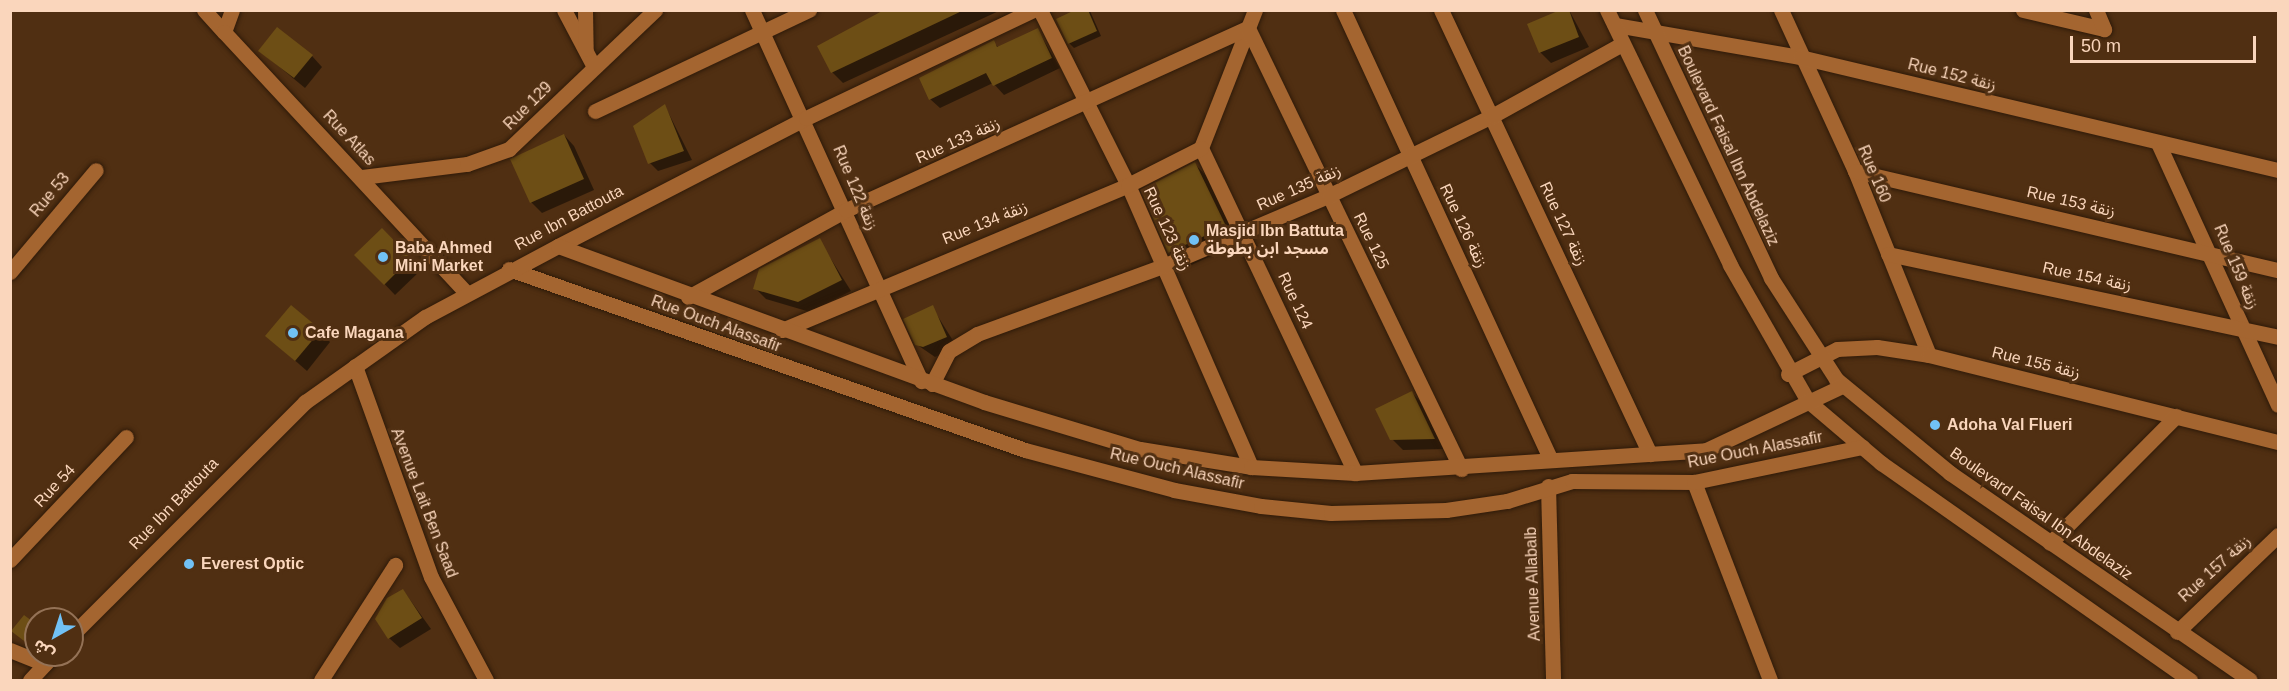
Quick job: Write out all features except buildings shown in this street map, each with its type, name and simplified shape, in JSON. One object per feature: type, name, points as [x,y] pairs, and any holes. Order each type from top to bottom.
[{"type":"street","name":"Rue Atlas","points":[[204,10],[362,177],[466,292]]},
{"type":"street","points":[[224,32],[232,10]]},
{"type":"street","points":[[564,10],[590,59]]},
{"type":"street","points":[[585,10],[590,59]]},
{"type":"street","name":"Rue 129","points":[[362,177],[467,164],[499,154],[526,136],[590,59],[656,10]]},
{"type":"street","name":"Rue 122 زنقة","points":[[752,10],[806,118],[877,286],[927,383]]},
{"type":"street","points":[[595,111],[809,10]]},
{"type":"street","name":"Rue Ibn Battouta","points":[[84,623],[258,445],[355,366],[466,292],[806,118],[1033,10]]},
{"type":"street","name":"Rue 123 زنقة","points":[[1040,10],[1128,184],[1251,466]]},
{"type":"street","points":[[1201,148],[1254,10]]},
{"type":"street","name":"Rue 126 زنقة","points":[[1343,10],[1550,457]]},
{"type":"street","name":"Rue 127 زنقة","points":[[1441,10],[1650,454]]},
{"type":"street","points":[[1607,10],[1615,25],[1620,45],[1788,374],[1808,401],[1862,447],[2190,681]]},
{"type":"street","name":"Boulevard Faisal Ibn Abdelaziz","points":[[1645,10],[1771,279],[1842,386],[1889,428],[2177,632],[2249,680]]},
{"type":"street","name":"Rue 160","points":[[1780,10],[1855,171],[1929,354]]},
{"type":"street","points":[[2023,10],[2104,29],[2096,10]]},
{"type":"street","name":"Rue 152 زنقة","points":[[1615,25],[1656,34],[1800,57],[2278,170]]},
{"type":"street","name":"Rue 133 زنقة","points":[[688,297],[846,210],[1088,104],[1248,28]]},
{"type":"street","name":"Rue 125","points":[[1248,28],[1461,469]]},
{"type":"street","name":"Rue 135 زنقة","points":[[927,383],[949,351],[977,334],[1163,266],[1330,195],[1492,116],[1620,45]]},
{"type":"street","name":"Rue 159 زنقة","points":[[2158,143],[2212,253],[2278,405]]},
{"type":"street","name":"Rue 134 زنقة","points":[[783,330],[877,286],[1128,184],[1201,148]]},
{"type":"street","name":"Rue 124","points":[[1201,148],[1356,473]]},
{"type":"street","name":"Rue 53","points":[[10,272],[96,170]]},
{"type":"street","name":"Rue 153 زنقة","points":[[1855,171],[2278,270]]},
{"type":"street","name":"Rue Ouch Alassafir","points":[[558,246],[688,297],[927,383],[1109,441],[1251,466],[1356,473],[1461,469],[1550,457],[1706,450],[1842,386]]},
{"type":"street","name":"Rue 154 زنقة","points":[[1888,254],[2278,337]]},
{"type":"street","name":"Rue Ouch Alassafir","points":[[509,270],[954,427],[1213,498],[1331,513],[1412,513],[1507,501],[1548,486],[1628,479],[1694,482],[1862,447]]},
{"type":"street","name":"Rue 155 زنقة","points":[[1788,374],[1820,356],[1877,347],[1929,354],[2278,442]]},
{"type":"street","name":"Avenue Lait Ben Saad","points":[[355,366],[431,577],[486,681]]},
{"type":"street","points":[[2050,543],[2176,416]]},
{"type":"street","name":"Rue 54","points":[[10,560],[126,437]]},
{"type":"street","points":[[1694,482],[1770,681]]},
{"type":"street","name":"Avenue Allabalb","points":[[1548,486],[1553,681]]},
{"type":"street","name":"Rue 157 زنقة","points":[[2177,632],[2278,535]]},
{"type":"street","points":[[321,681],[395,566]]},
{"type":"street","points":[[30,681],[43,667]]},
{"type":"place","name":"Masjid Ibn Battuta مسجد ابن بطوطة","points":[[1194,240]]},
{"type":"place","name":"Baba Ahmed Mini Market","points":[[383,257]]},
{"type":"place","name":"Cafe Magana","points":[[293,333]]},
{"type":"place","name":"Adoha Val Flueri","points":[[1935,425]]},
{"type":"place","name":"Everest Optic","points":[[189,564]]}]
